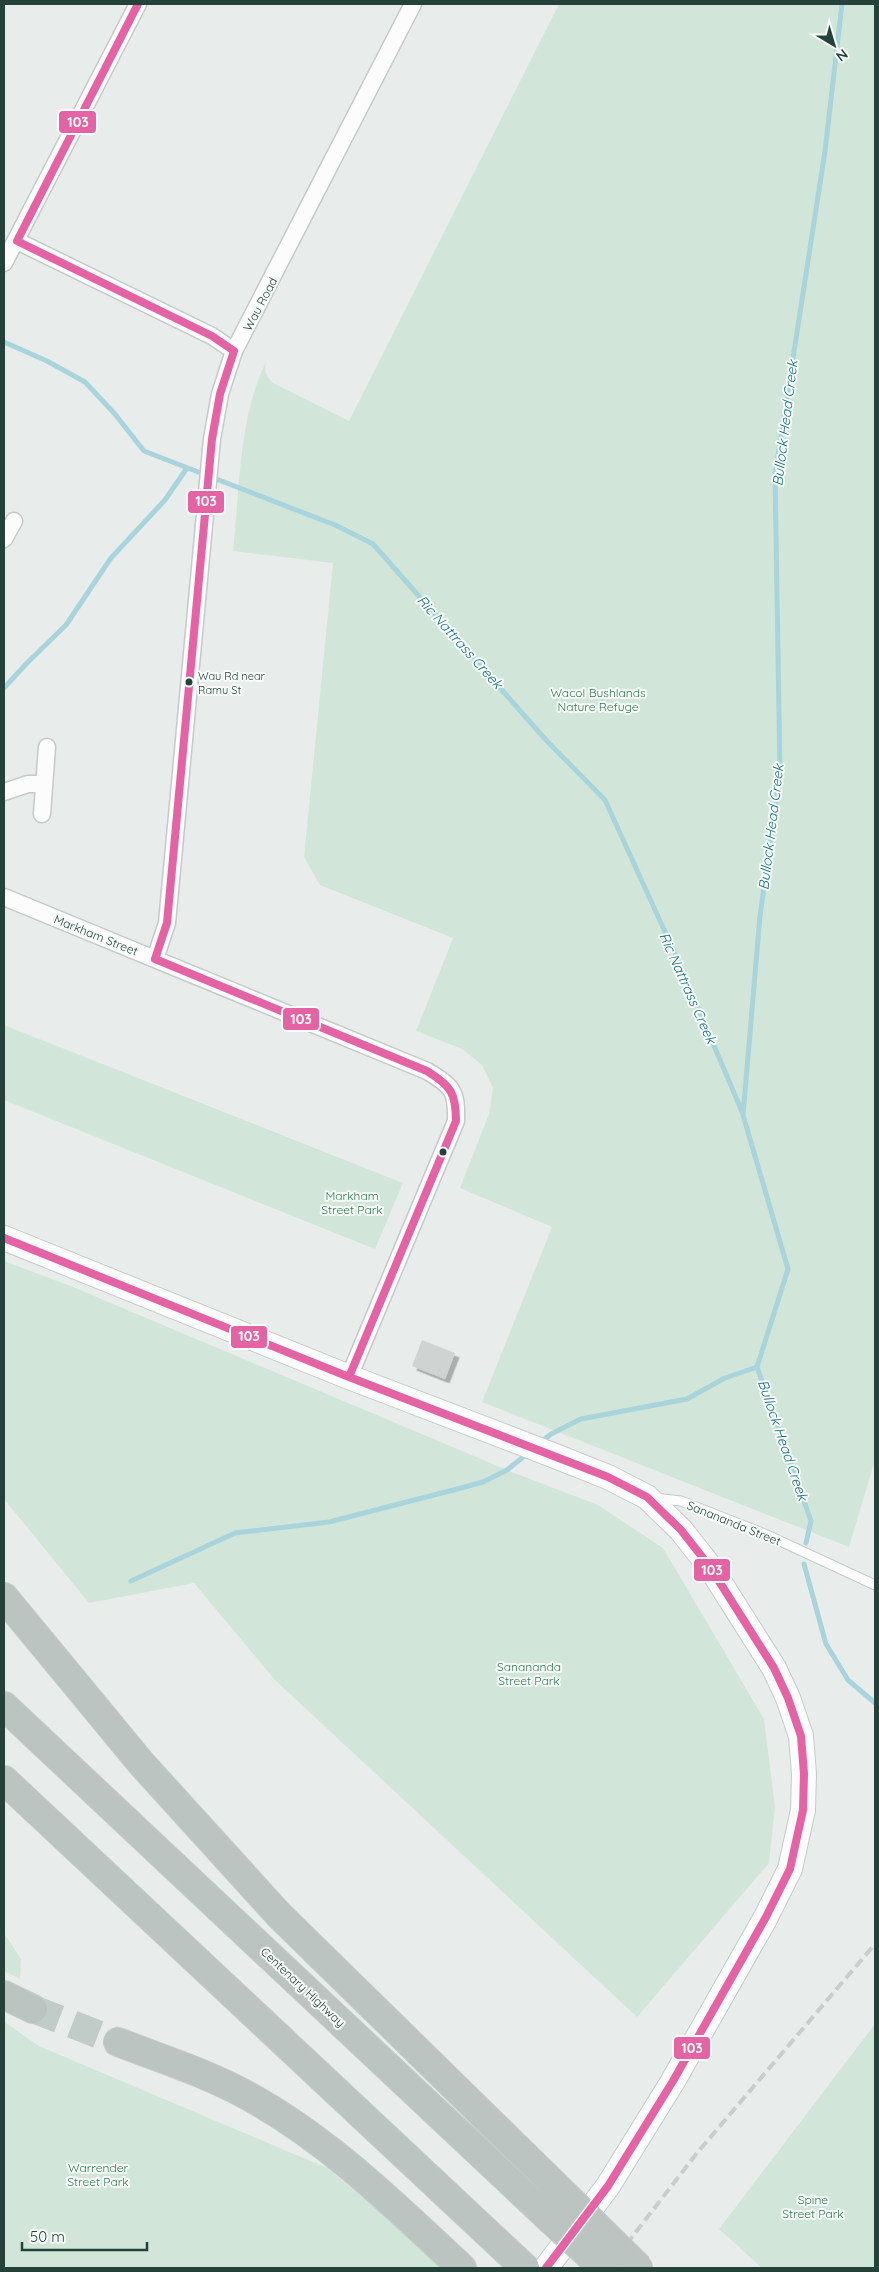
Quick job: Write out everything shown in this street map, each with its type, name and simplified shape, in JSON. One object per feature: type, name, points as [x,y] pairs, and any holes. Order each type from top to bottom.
[{"type":"highway","points":[[4,1597],[141,1763],[279,1915],[639,2268]]},
{"type":"highway","name":"Centenary Highway","points":[[4,1706],[603,2268]]},
{"type":"highway","points":[[4,1780],[522,2265]]},
{"type":"highway","points":[[4,1995],[33,2009]]},
{"type":"highway","points":[[118,2042],[204,2075],[250,2097],[291,2122],[366,2179],[462,2268]]},
{"type":"street","points":[[4,263],[138,4]]},
{"type":"street","name":"Wau Road","points":[[155,958],[167,923],[212,439],[220,394],[234,351],[414,4]]},
{"type":"street","points":[[17,241],[212,336],[234,351]]},
{"type":"street","points":[[4,539],[14,521]]},
{"type":"street","points":[[42,814],[48,747]]},
{"type":"street","points":[[4,792],[28,784],[44,784]]},
{"type":"street","name":"Markham Street","points":[[4,897],[427,1071],[448,1084],[457,1101],[456,1121],[350,1378]]},
{"type":"street","name":"Sanananda Street","points":[[4,1238],[350,1378],[608,1477],[647,1496]]},
{"type":"street","points":[[546,2268],[608,2186],[673,2081],[766,1917],[790,1868],[803,1810],[804,1774],[800,1736],[788,1698],[774,1668],[710,1567],[681,1530],[647,1496]]},
{"type":"lane","name":"Sanananda Street","points":[[647,1496],[681,1501],[765,1534],[875,1585]]},
{"type":"green space","name":"Wacol Bushlands Nature Refuge","points":[[559,4],[875,4],[875,1460],[849,1547],[482,1402],[552,1227],[460,1188],[489,1114],[493,1088],[482,1065],[462,1049],[416,1031],[453,938],[320,885],[304,857],[333,563],[233,551],[245,431],[257,384],[266,362],[266,374],[273,383],[349,421]]},
{"type":"green space","name":"Markham Street Park","points":[[4,1025],[403,1183],[375,1249],[4,1100]]},
{"type":"green space","name":"Sanananda Street Park","points":[[4,1261],[73,1287],[507,1470],[598,1505],[663,1548],[764,1719],[775,1807],[769,1863],[637,2017],[275,1680],[194,1583],[89,1603],[4,1499]]},
{"type":"green space","points":[[4,1933],[21,1959],[20,1979],[4,1971]]},
{"type":"green space","name":"Warrender Street Park","points":[[4,2022],[39,2046],[327,2168],[448,2268],[4,2268]]},
{"type":"green space","name":"Spine Street Park","points":[[875,2024],[875,2268],[762,2268],[719,2229]]},
{"type":"building","points":[[422,1340],[455,1353],[445,1379],[412,1366]]},
{"type":"waterway","name":"Bullock Head Creek","points":[[806,1543],[811,1521],[757,1367],[788,1269],[743,1115],[760,916],[780,774],[775,475],[825,151],[842,4]]},
{"type":"waterway","name":"Ric Nattrass Creek","points":[[4,342],[47,361],[85,382],[114,413],[144,451],[335,525],[373,544],[546,740],[605,800],[676,956],[743,1114]]},
{"type":"waterway","points":[[4,688],[66,625],[111,558],[165,500],[187,468]]},
{"type":"waterway","points":[[540,1443],[551,1434],[581,1419],[687,1399],[725,1378],[757,1367]]},
{"type":"waterway","points":[[131,1581],[235,1533],[329,1522],[483,1482],[507,1470],[528,1453]]},
{"type":"waterway","name":"Bullock Head Creek","points":[[804,1564],[826,1644],[848,1680],[875,1703]]},
{"type":"tunnel","points":[[33,2009],[118,2042]]},
{"type":"railway","points":[[608,2268],[697,2153],[875,1944]]},
{"type":"transit line","name":"103","points":[[17,241],[138,4]]},
{"type":"transit line","name":"103","points":[[17,241],[212,336],[234,351]]},
{"type":"transit line","name":"103","points":[[155,959],[167,923],[212,439],[220,394],[234,351]]},
{"type":"transit line","name":"103","points":[[155,959],[427,1071],[442,1081],[451,1091],[455,1103],[456,1121],[349,1377]]},
{"type":"transit line","name":"103","points":[[4,1238],[349,1377],[608,1477],[647,1497],[681,1530],[710,1567],[774,1668],[788,1698],[801,1736],[804,1774],[803,1810],[790,1869],[766,1917],[673,2081],[608,2186],[546,2268]]},
{"type":"place","name":"Wau Rd near Ramu St","points":[[189,682]]}]
